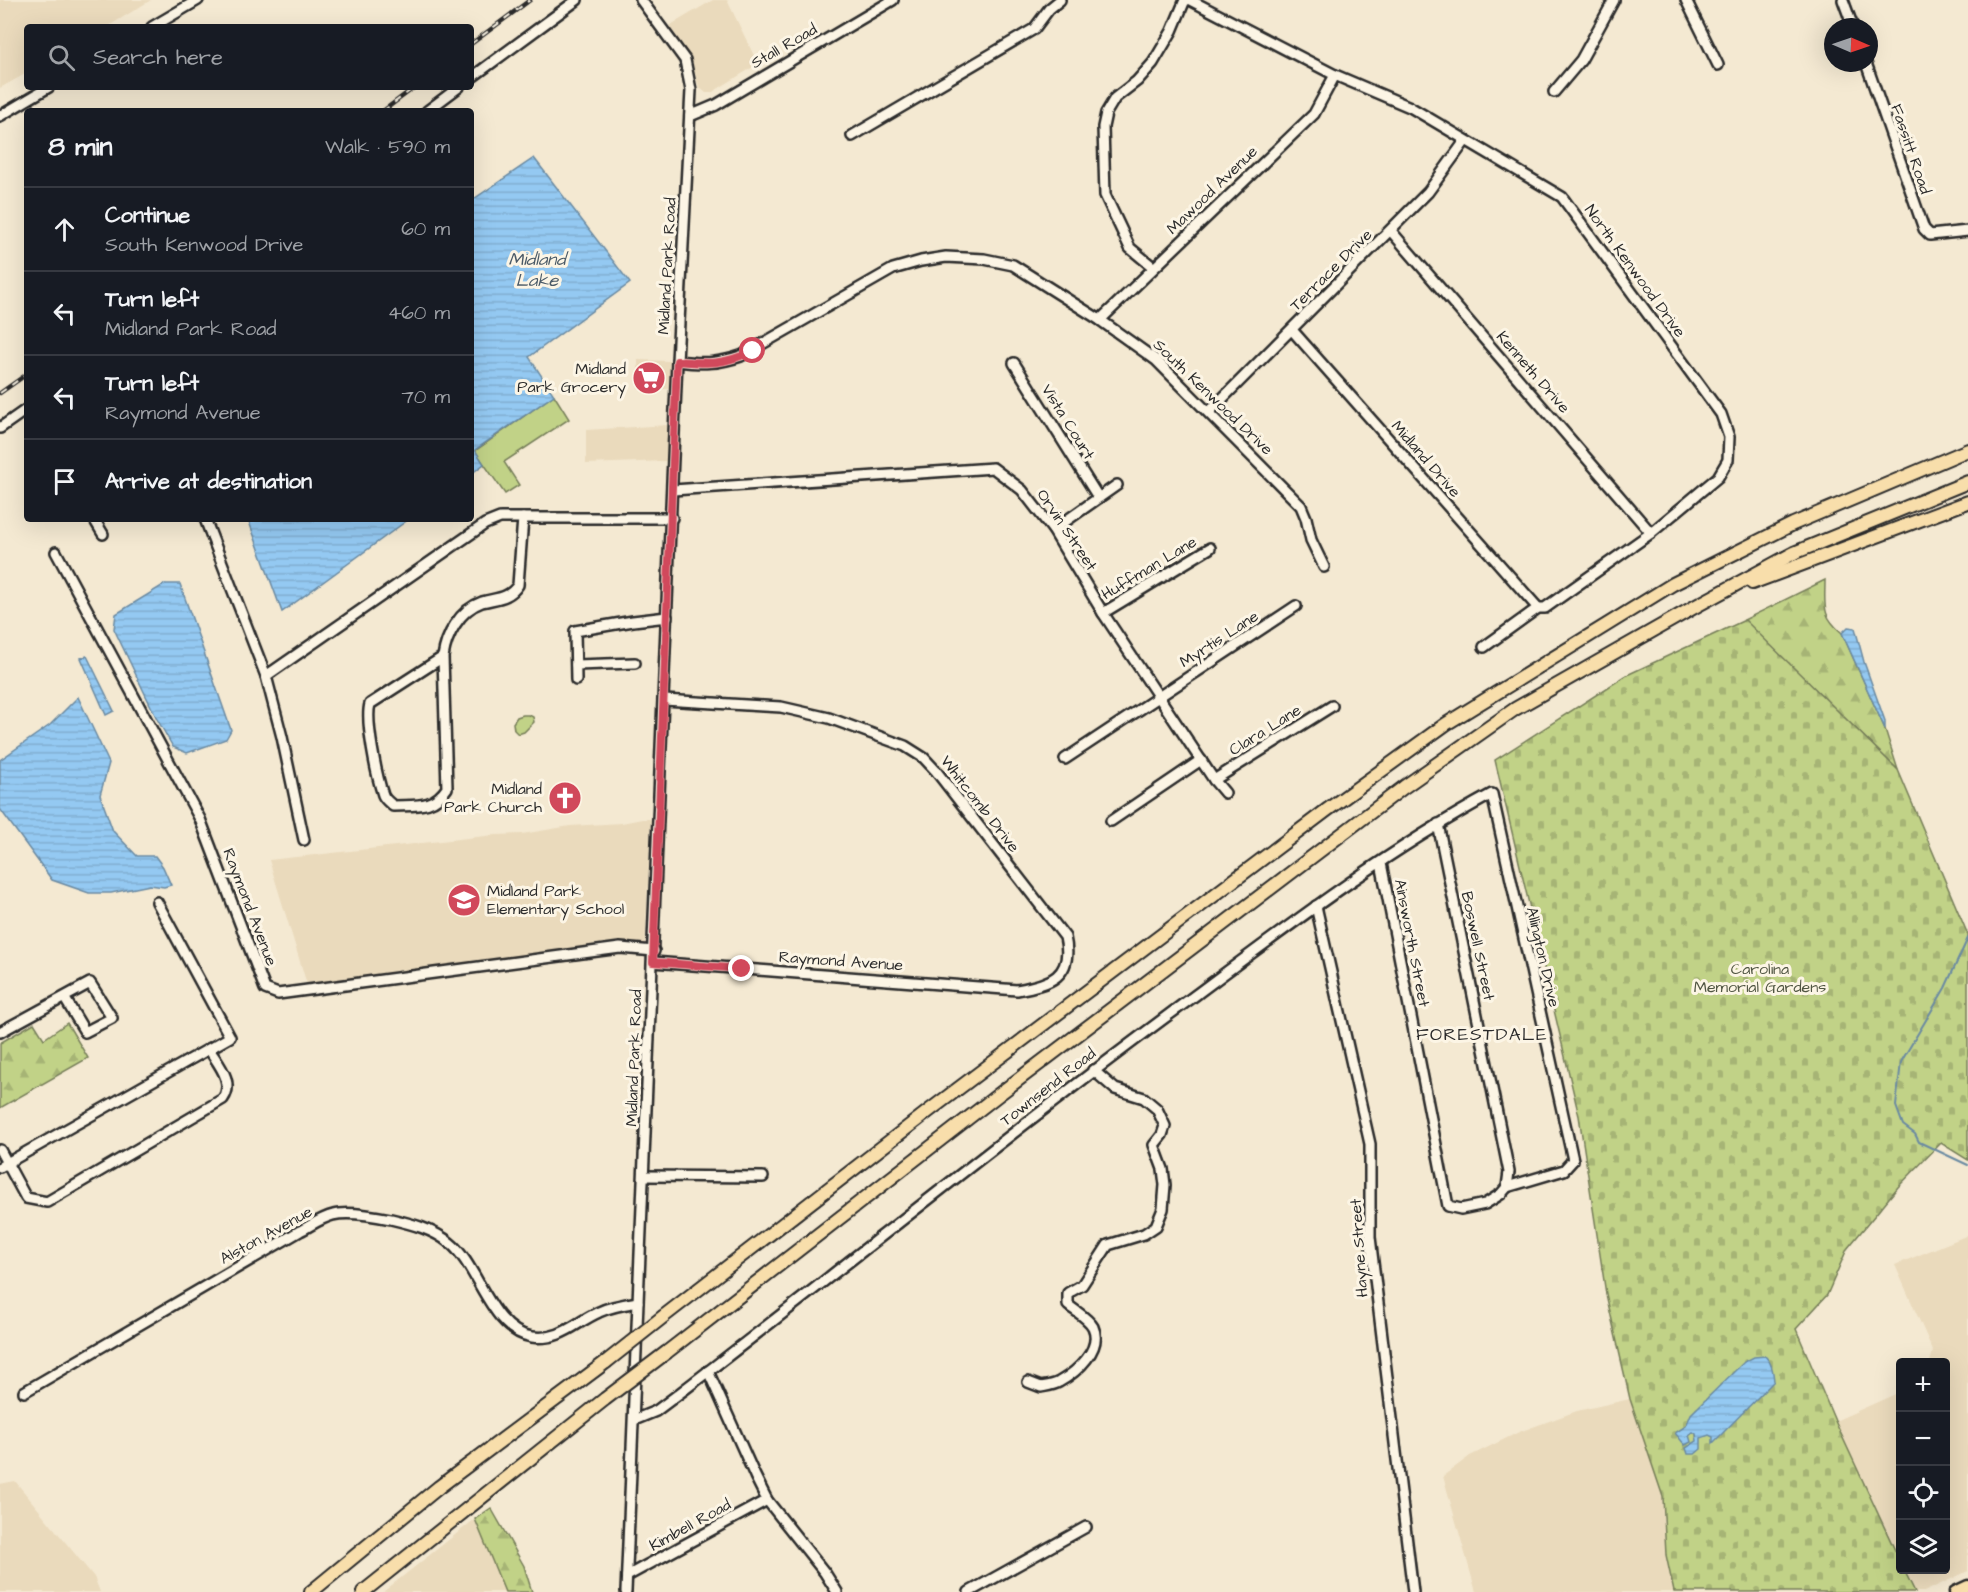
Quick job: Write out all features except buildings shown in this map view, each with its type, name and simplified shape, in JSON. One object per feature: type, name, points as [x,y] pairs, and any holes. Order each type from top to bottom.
[{"type":"highway","points":[[311,1592],[439,1487],[606,1362],[940,1103],[1336,804],[1446,724],[1673,584],[1793,524],[1968,450]]},
{"type":"highway","points":[[363,1592],[605,1399],[988,1102],[1404,787],[1515,709],[1794,553],[1968,482]]},
{"type":"highway","points":[[1698,605],[1812,559],[1968,502]]},
{"type":"main road","points":[[1955,1592],[1968,1586]]},
{"type":"street","points":[[157,24],[198,0]]},
{"type":"street","points":[[474,76],[577,0]]},
{"type":"street","name":"Midland Park Road","points":[[626,1592],[677,361],[691,90],[685,60],[641,0]]},
{"type":"street","name":"Stall Road","points":[[690,116],[716,105],[893,0]]},
{"type":"street","points":[[852,136],[1034,29],[1048,9],[1060,0]]},
{"type":"street","points":[[1153,267],[1130,248],[1105,195],[1102,127],[1106,112],[1115,98],[1137,81],[1153,63],[1172,31],[1185,0]]},
{"type":"street","name":"North Kenwood Drive","points":[[1190,0],[1335,75],[1410,107],[1562,197],[1721,414],[1730,437],[1728,460],[1718,477],[1651,533],[1545,608],[1538,608],[1484,647]]},
{"type":"street","points":[[1554,92],[1581,60],[1614,0]]},
{"type":"street","points":[[1686,0],[1718,64]]},
{"type":"street","points":[[1842,0],[1849,18]]},
{"type":"street","name":"Fassitt Road","points":[[1869,72],[1923,229],[1930,235],[1938,236],[1968,231]]},
{"type":"street","name":"Mawood Avenue","points":[[1100,320],[1314,114],[1335,75]]},
{"type":"street","points":[[0,116],[44,90]]},
{"type":"street","points":[[431,108],[455,90]]},
{"type":"street","name":"Terrace Drive","points":[[1209,412],[1428,192],[1465,141]]},
{"type":"street","name":"Kenneth Drive","points":[[1391,231],[1651,533]]},
{"type":"street","name":"South Kenwood Drive","points":[[677,361],[707,364],[741,356],[893,269],[921,261],[946,257],[984,259],[1013,266],[1100,320],[1156,360],[1301,506],[1311,540],[1324,567]]},
{"type":"street","name":"Midland Drive","points":[[1292,330],[1538,608]]},
{"type":"street","name":"Vista Court","points":[[1014,363],[1098,497]]},
{"type":"street","points":[[0,428],[24,411]]},
{"type":"street","name":"Orvin Street","points":[[673,490],[993,468],[1022,490],[1053,530],[1103,613],[1214,780],[1225,793]]},
{"type":"street","points":[[1053,530],[1117,485]]},
{"type":"street","points":[[266,676],[485,524],[500,518],[672,518]]},
{"type":"street","points":[[444,657],[370,704],[368,726],[384,798],[393,806],[429,804],[440,798],[447,788],[444,657],[446,642],[459,619],[478,603],[513,593],[518,585],[523,518]]},
{"type":"street","points":[[96,522],[103,534]]},
{"type":"street","points":[[206,522],[266,676],[282,737],[304,840]]},
{"type":"street","name":"Huffman Lane","points":[[1103,613],[1210,548]]},
{"type":"street","name":"Raymond Avenue","points":[[56,552],[200,819],[265,989],[278,994],[620,948],[654,951]]},
{"type":"street","name":"Myrtis Lane","points":[[1065,759],[1296,606]]},
{"type":"street","points":[[576,680],[575,632],[667,617]]},
{"type":"street","points":[[576,665],[635,663]]},
{"type":"street","name":"Whitcomb Drive","points":[[664,700],[781,707],[829,718],[905,746],[924,758],[1065,937],[1069,954],[1065,967],[1055,977],[1043,985],[1017,990],[990,988]]},
{"type":"street","name":"Clara Lane","points":[[1214,780],[1332,706]]},
{"type":"street","points":[[1111,821],[1201,760]]},
{"type":"street","name":"Townsend Road","points":[[634,1420],[656,1411],[1093,1070],[1316,906],[1438,824],[1492,794]]},
{"type":"street","name":"Allington Drive","points":[[1492,794],[1573,1160],[1564,1170],[1507,1187]]},
{"type":"street","name":"Boswell Street","points":[[1438,824],[1509,1172],[1507,1187]]},
{"type":"street","name":"Ainsworth Street","points":[[1381,862],[1448,1206],[1461,1209],[1485,1204],[1501,1194],[1507,1187]]},
{"type":"street","points":[[3,1165],[230,1037],[157,902]]},
{"type":"street","name":"Hayne Street","points":[[1316,906],[1370,1144],[1370,1237],[1413,1592]]},
{"type":"street","name":"Raymond Avenue","points":[[653,962],[990,988]]},
{"type":"street","points":[[0,1032],[64,997],[90,983],[112,1018],[85,1032],[64,997]]},
{"type":"street","points":[[0,1150],[3,1165],[26,1198],[47,1202],[223,1099],[227,1093],[228,1081],[209,1048]]},
{"type":"street","points":[[1028,1382],[1041,1387],[1058,1382],[1082,1364],[1094,1349],[1096,1339],[1092,1324],[1068,1305],[1068,1293],[1082,1285],[1108,1245],[1144,1234],[1156,1226],[1163,1209],[1165,1185],[1163,1169],[1154,1145],[1162,1135],[1165,1125],[1157,1109],[1144,1098],[1114,1089],[1093,1070]]},
{"type":"street","points":[[644,1176],[763,1177]]},
{"type":"street","name":"Alston Avenue","points":[[24,1392],[300,1231],[334,1215],[382,1217],[434,1232],[452,1244],[467,1262],[487,1301],[515,1329],[531,1337],[554,1335],[572,1329],[598,1312],[618,1305],[638,1302]]},
{"type":"street","points":[[708,1371],[767,1500],[825,1573],[837,1592]]},
{"type":"street","name":"Kimbell Road","points":[[627,1576],[767,1500]]},
{"type":"street","points":[[969,1592],[1086,1527]]},
{"type":"shaded area","points":[[0,0],[151,0],[112,24],[24,24],[24,75],[0,88]]},
{"type":"shaded area","points":[[713,0],[727,0],[758,64],[711,93],[706,93],[699,87],[692,62],[669,26]]},
{"type":"shaded area","points":[[638,360],[670,361],[669,389],[638,389]]},
{"type":"shaded area","points":[[668,425],[666,461],[586,464],[586,430]]},
{"type":"shaded area","name":"Midland Park Elementary School","points":[[651,819],[645,950],[620,948],[309,991],[269,860],[522,834],[570,826],[622,823]]},
{"type":"shaded area","points":[[1968,1235],[1968,1571],[1924,1592],[1915,1592],[1906,1574],[1950,1574],[1950,1358],[1931,1358],[1933,1351],[1895,1265]]},
{"type":"shaded area","points":[[1896,1394],[1896,1552],[1835,1421]]},
{"type":"shaded area","points":[[1630,1399],[1663,1497],[1666,1555],[1674,1592],[1476,1592],[1443,1476],[1470,1456],[1519,1432],[1577,1411]]},
{"type":"shaded area","points":[[15,1481],[94,1577],[100,1592],[0,1592],[0,1484]]},
{"type":"shaded area","points":[[475,1519],[505,1592],[383,1592]]},
{"type":"green space","points":[[554,395],[569,419],[504,462],[519,485],[505,494],[475,451]]},
{"type":"green space","points":[[1825,580],[1827,615],[1842,633],[1885,729],[1898,770],[1744,620]]},
{"type":"green space","name":"Carolina Memorial Gardens","points":[[1745,620],[1898,770],[1968,935],[1968,1160],[1941,1143],[1898,1187],[1847,1249],[1827,1295],[1796,1329],[1835,1421],[1896,1552],[1896,1574],[1906,1574],[1915,1592],[1674,1592],[1666,1555],[1663,1497],[1630,1399],[1606,1294],[1579,1116],[1495,760],[1627,675]]},
{"type":"green space","points":[[523,715],[533,717],[534,722],[524,732],[518,734],[514,730],[513,723],[517,717]]},
{"type":"green space","points":[[34,1023],[44,1039],[67,1023],[88,1058],[0,1108],[0,1043]]},
{"type":"green space","points":[[491,1508],[524,1566],[532,1592],[505,1592],[475,1519]]},
{"type":"water","name":"Midland Lake","points":[[534,158],[630,283],[529,357],[554,395],[475,450],[484,464],[474,472],[474,199]]},
{"type":"water","points":[[249,522],[405,522],[282,612]]},
{"type":"water","points":[[165,584],[180,584],[231,730],[226,739],[187,753],[173,747],[114,629],[116,614]]},
{"type":"water","points":[[1848,627],[1855,628],[1864,662],[1885,721],[1885,729],[1842,633]]},
{"type":"water","points":[[87,656],[114,711],[106,715],[81,658]]},
{"type":"water","points":[[78,697],[109,763],[100,795],[113,831],[137,856],[155,856],[171,885],[164,887],[150,885],[111,893],[89,893],[52,880],[0,809],[0,760],[50,725]]},
{"type":"water","points":[[1765,1356],[1772,1367],[1774,1381],[1713,1443],[1713,1437],[1709,1435],[1701,1438],[1701,1449],[1695,1454],[1688,1454],[1686,1448],[1697,1441],[1696,1434],[1693,1432],[1689,1435],[1691,1442],[1685,1445],[1675,1433],[1686,1426],[1691,1414],[1744,1362],[1754,1357]]},
{"type":"waterway","points":[[1968,938],[1945,988],[1901,1062],[1896,1106],[1903,1125],[1915,1134],[1919,1142],[1968,1165]]},
{"type":"railway","points":[[474,42],[530,0]]},
{"type":"railway","points":[[387,108],[411,90]]},
{"type":"railway","points":[[0,393],[24,376]]},
{"type":"place","name":"Midland Park Grocery","points":[[649,378]]},
{"type":"place","name":"Midland Park Church","points":[[565,798]]},
{"type":"place","name":"Midland Park Elementary School","points":[[464,900]]},
{"type":"district","name":"FORESTDALE","points":[[1482,1034]]},
{"type":"route","points":[[742,969],[653,962],[677,361],[707,364],[723,362],[753,351]]}]
